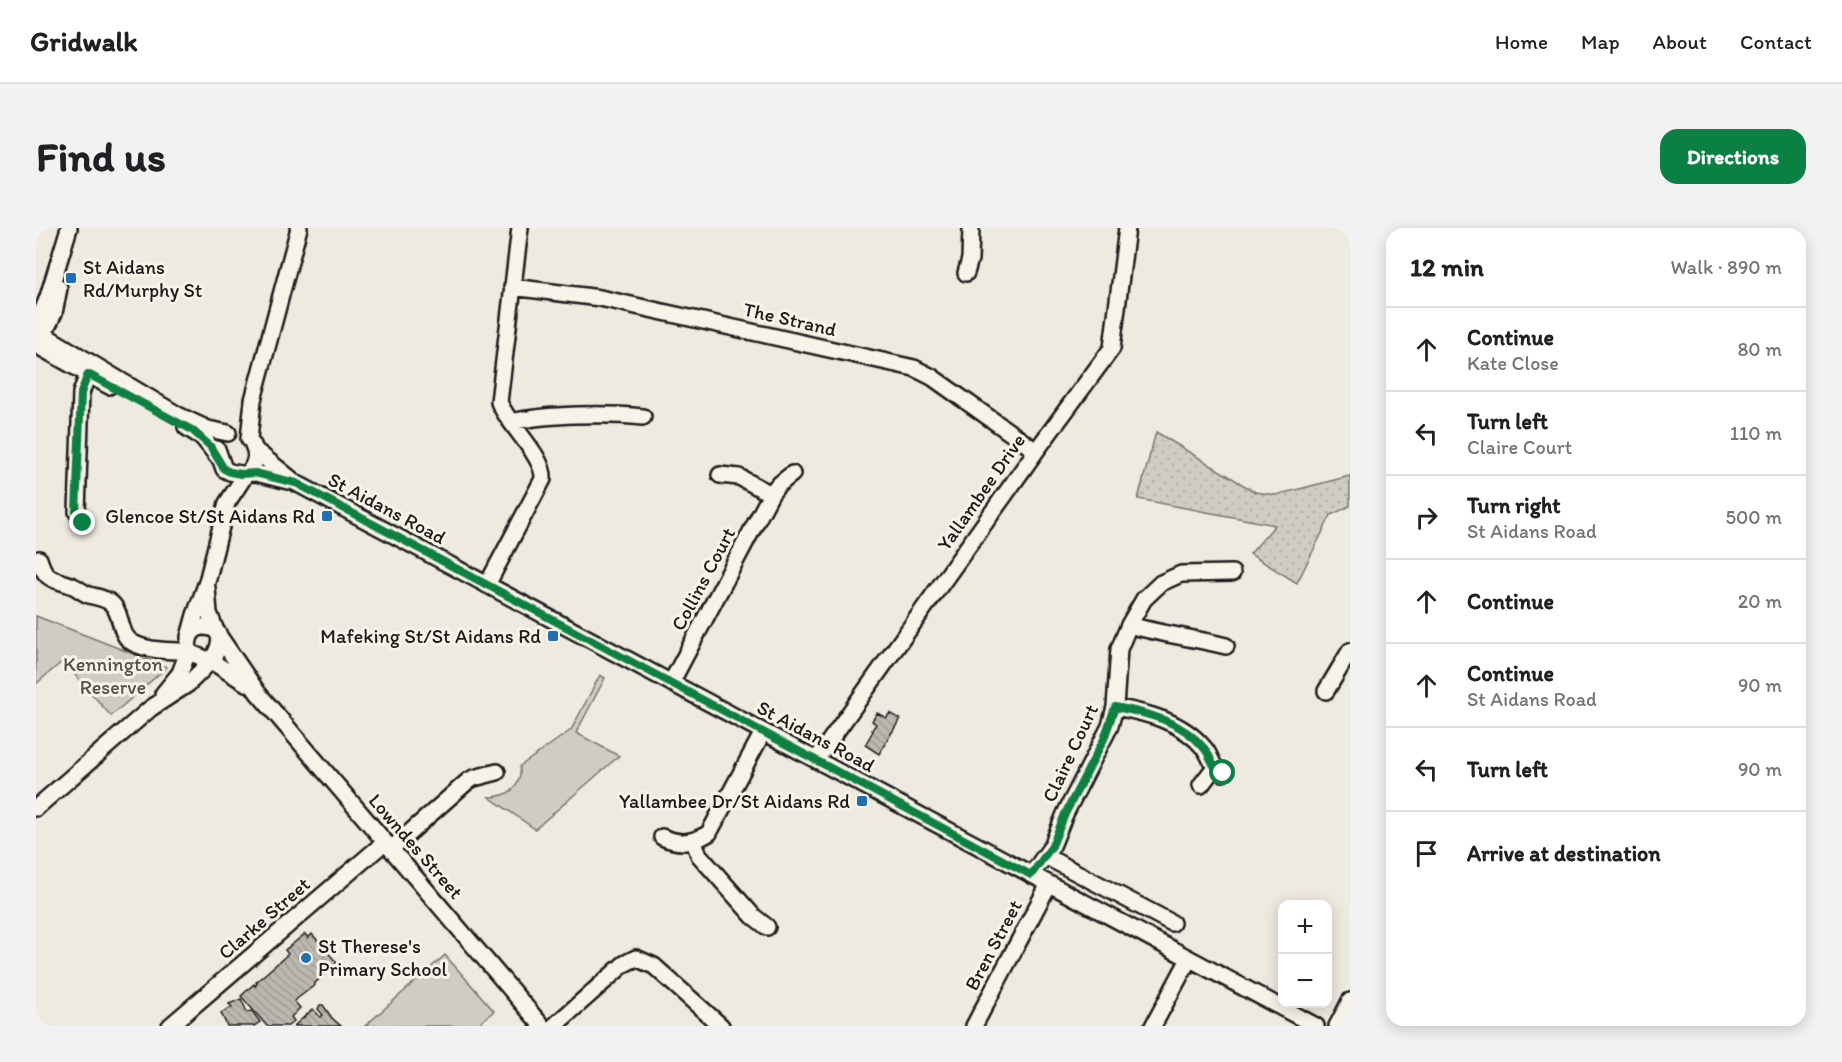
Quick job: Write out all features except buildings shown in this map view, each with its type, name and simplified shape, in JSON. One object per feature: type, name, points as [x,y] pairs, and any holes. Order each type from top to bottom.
[{"type":"street","points":[[38,336],[69,228]]},
{"type":"street","points":[[189,647],[195,615],[207,582],[227,503],[255,462],[252,444],[254,400],[299,228]]},
{"type":"street","points":[[487,585],[543,479],[540,464],[501,407],[499,396],[520,228]]},
{"type":"street","points":[[966,273],[970,259],[971,228]]},
{"type":"street","name":"Yallambee Drive","points":[[816,760],[1112,348],[1127,228]]},
{"type":"street","name":"The Strand","points":[[512,287],[600,298],[914,368],[932,377],[1036,451]]},
{"type":"street","points":[[38,336],[88,374],[192,430],[203,438],[221,463],[235,474],[247,473]]},
{"type":"street","points":[[38,336],[178,415],[208,429],[242,434],[252,444]]},
{"type":"street","points":[[83,523],[76,512],[81,393],[88,374]]},
{"type":"street","points":[[227,503],[217,445],[254,400]]},
{"type":"street","points":[[511,422],[526,419],[617,414],[643,417]]},
{"type":"street","name":"St Aidans Road","points":[[252,444],[267,462],[296,483],[1316,1026]]},
{"type":"street","name":"St Aidans Road","points":[[247,473],[264,474],[296,483]]},
{"type":"street","name":"Collins Court","points":[[671,683],[771,494],[784,479],[792,474]]},
{"type":"street","points":[[720,475],[739,477],[771,494]]},
{"type":"street","points":[[39,558],[44,572],[52,580],[74,586],[82,592],[112,604],[130,642],[156,649],[189,647],[211,661]]},
{"type":"street","name":"Claire Court","points":[[1031,875],[1045,856],[1104,739],[1115,707],[1117,659],[1129,625],[1144,599],[1161,583],[1181,574],[1232,573]]},
{"type":"street","points":[[36,808],[152,708],[188,684],[211,661],[220,646],[218,634],[209,613],[207,582]]},
{"type":"street","points":[[1129,625],[1226,646]]},
{"type":"street","points":[[152,708],[180,673],[196,628],[207,627],[218,634]]},
{"type":"street","name":"Lowndes Street","points":[[218,634],[258,693],[542,1026]]},
{"type":"street","points":[[1326,691],[1350,651]]},
{"type":"street","name":"Lowndes Street","points":[[211,661],[238,676],[258,693]]},
{"type":"street","points":[[1115,707],[1150,714],[1174,725],[1203,746],[1219,771],[1201,785]]},
{"type":"street","points":[[662,837],[676,842],[694,842],[709,833],[763,732]]},
{"type":"street","name":"Clarke Street","points":[[170,1026],[468,781],[497,771]]},
{"type":"street","points":[[694,842],[699,855],[753,916],[767,927]]},
{"type":"street","points":[[1045,856],[1172,923]]},
{"type":"street","name":"Bren Street","points":[[974,1026],[1049,885]]},
{"type":"street","points":[[554,1026],[637,951],[721,1026]]},
{"type":"street","points":[[1153,1026],[1190,959]]},
{"type":"street","points":[[1337,1026],[1350,1001]]},
{"type":"green space","points":[[1156,432],[1255,492],[1276,495],[1350,476],[1350,506],[1331,515],[1297,583],[1250,554],[1275,525],[1138,499]]},
{"type":"green space","name":"Kennington Reserve","points":[[36,616],[167,667],[111,716],[63,661],[36,684]]},
{"type":"green space","points":[[600,675],[605,678],[576,733],[619,756],[535,829],[489,797],[503,795],[513,789],[519,780],[520,766],[571,730]]},
{"type":"green space","points":[[445,955],[494,1011],[476,1026],[365,1026]]},
{"type":"place","name":"St Aidans Rd/Murphy St","points":[[71,278]]},
{"type":"place","name":"Glencoe St/St Aidans Rd","points":[[327,516]]},
{"type":"place","name":"Mafeking St/St Aidans Rd","points":[[553,636]]},
{"type":"place","name":"Yallambee Dr/St Aidans Rd","points":[[862,801]]},
{"type":"place","name":"St Therese's Primary School","points":[[306,958]]},
{"type":"route","points":[[83,523],[76,512],[81,393],[88,374],[192,430],[210,446],[224,469],[235,474],[264,474],[296,483],[1031,875],[1052,846],[1065,814],[1110,726],[1115,707],[1150,714],[1174,725],[1203,746],[1209,753],[1214,768],[1223,773]]}]
